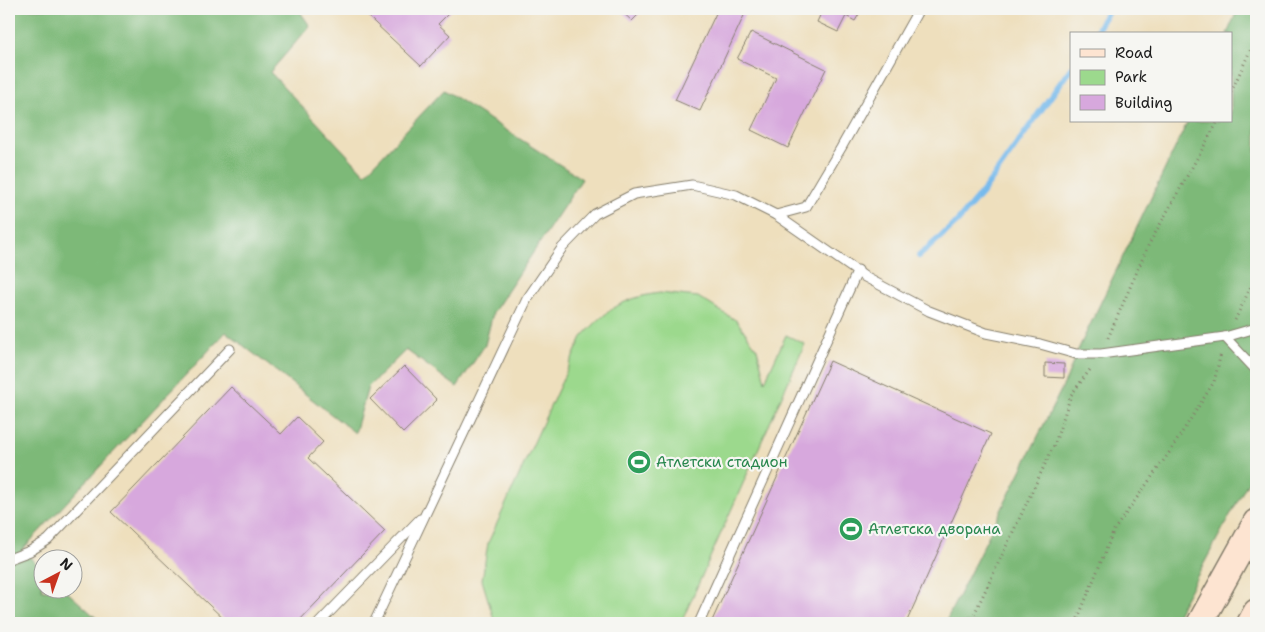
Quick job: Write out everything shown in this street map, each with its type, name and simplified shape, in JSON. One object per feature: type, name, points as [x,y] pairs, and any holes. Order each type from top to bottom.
[{"type":"main road","points":[[1200,623],[1256,522]]},
{"type":"main road","points":[[1250,623],[1256,612]]},
{"type":"lane","points":[[776,215],[806,207],[919,9]]},
{"type":"lane","points":[[374,623],[527,299],[562,248],[595,214],[634,194],[692,185],[736,196],[776,215],[858,270],[865,277],[929,311],[986,334],[1040,344],[1076,354],[1102,354],[1225,337],[1256,328]]},
{"type":"lane","points":[[699,623],[858,270]]},
{"type":"lane","points":[[1225,337],[1256,370]]},
{"type":"lane","points":[[9,559],[30,551],[48,540],[230,349]]},
{"type":"lane","points":[[319,623],[426,513]]},
{"type":"path","points":[[1232,90],[1256,38]]},
{"type":"path","points":[[970,623],[1055,444],[1071,395],[1102,354],[1148,246],[1217,122]]},
{"type":"path","points":[[1076,623],[1114,530],[1172,450],[1214,382],[1225,337],[1256,276]]},
{"type":"green space","points":[[9,9],[298,9],[310,26],[270,72],[365,174],[444,90],[582,179],[493,313],[485,345],[457,387],[406,350],[368,387],[355,433],[226,332],[22,550],[32,560],[32,600],[76,600],[102,623],[9,623]]},
{"type":"green space","points":[[1238,9],[1256,9],[1256,467],[1172,623],[945,623],[1067,378],[1076,354],[1188,122],[1232,122],[1232,32],[1228,32]]},
{"type":"green space","name":"Атлетски стадион","points":[[660,293],[698,297],[737,321],[757,349],[765,381],[786,335],[805,344],[681,623],[495,623],[482,580],[488,543],[582,337],[616,306],[635,298]]},
{"type":"building","points":[[360,9],[453,9],[438,24],[450,35],[421,66]]},
{"type":"building","points":[[619,9],[644,9],[632,21]]},
{"type":"building","points":[[718,9],[747,9],[700,111],[675,100]]},
{"type":"building","points":[[823,9],[862,9],[855,21],[846,16],[838,32],[817,22]]},
{"type":"building","points":[[751,32],[826,69],[788,148],[751,130],[776,78],[737,59]]},
{"type":"building","name":"Атлетска дворана","points":[[830,361],[991,434],[906,623],[711,623]]},
{"type":"building","points":[[1045,363],[1064,364],[1064,378],[1045,377]]},
{"type":"building","points":[[404,366],[437,400],[403,433],[370,399]]},
{"type":"building","points":[[231,387],[281,434],[297,417],[323,442],[308,458],[385,531],[297,623],[228,623],[111,512]]},
{"type":"waterway","points":[[1096,32],[1109,9]]},
{"type":"waterway","points":[[919,256],[957,222],[985,189],[1070,69]]},
{"type":"place","name":"Атлетски стадион","points":[[639,462]]},
{"type":"place","name":"Атлетска дворана","points":[[851,529]]}]
